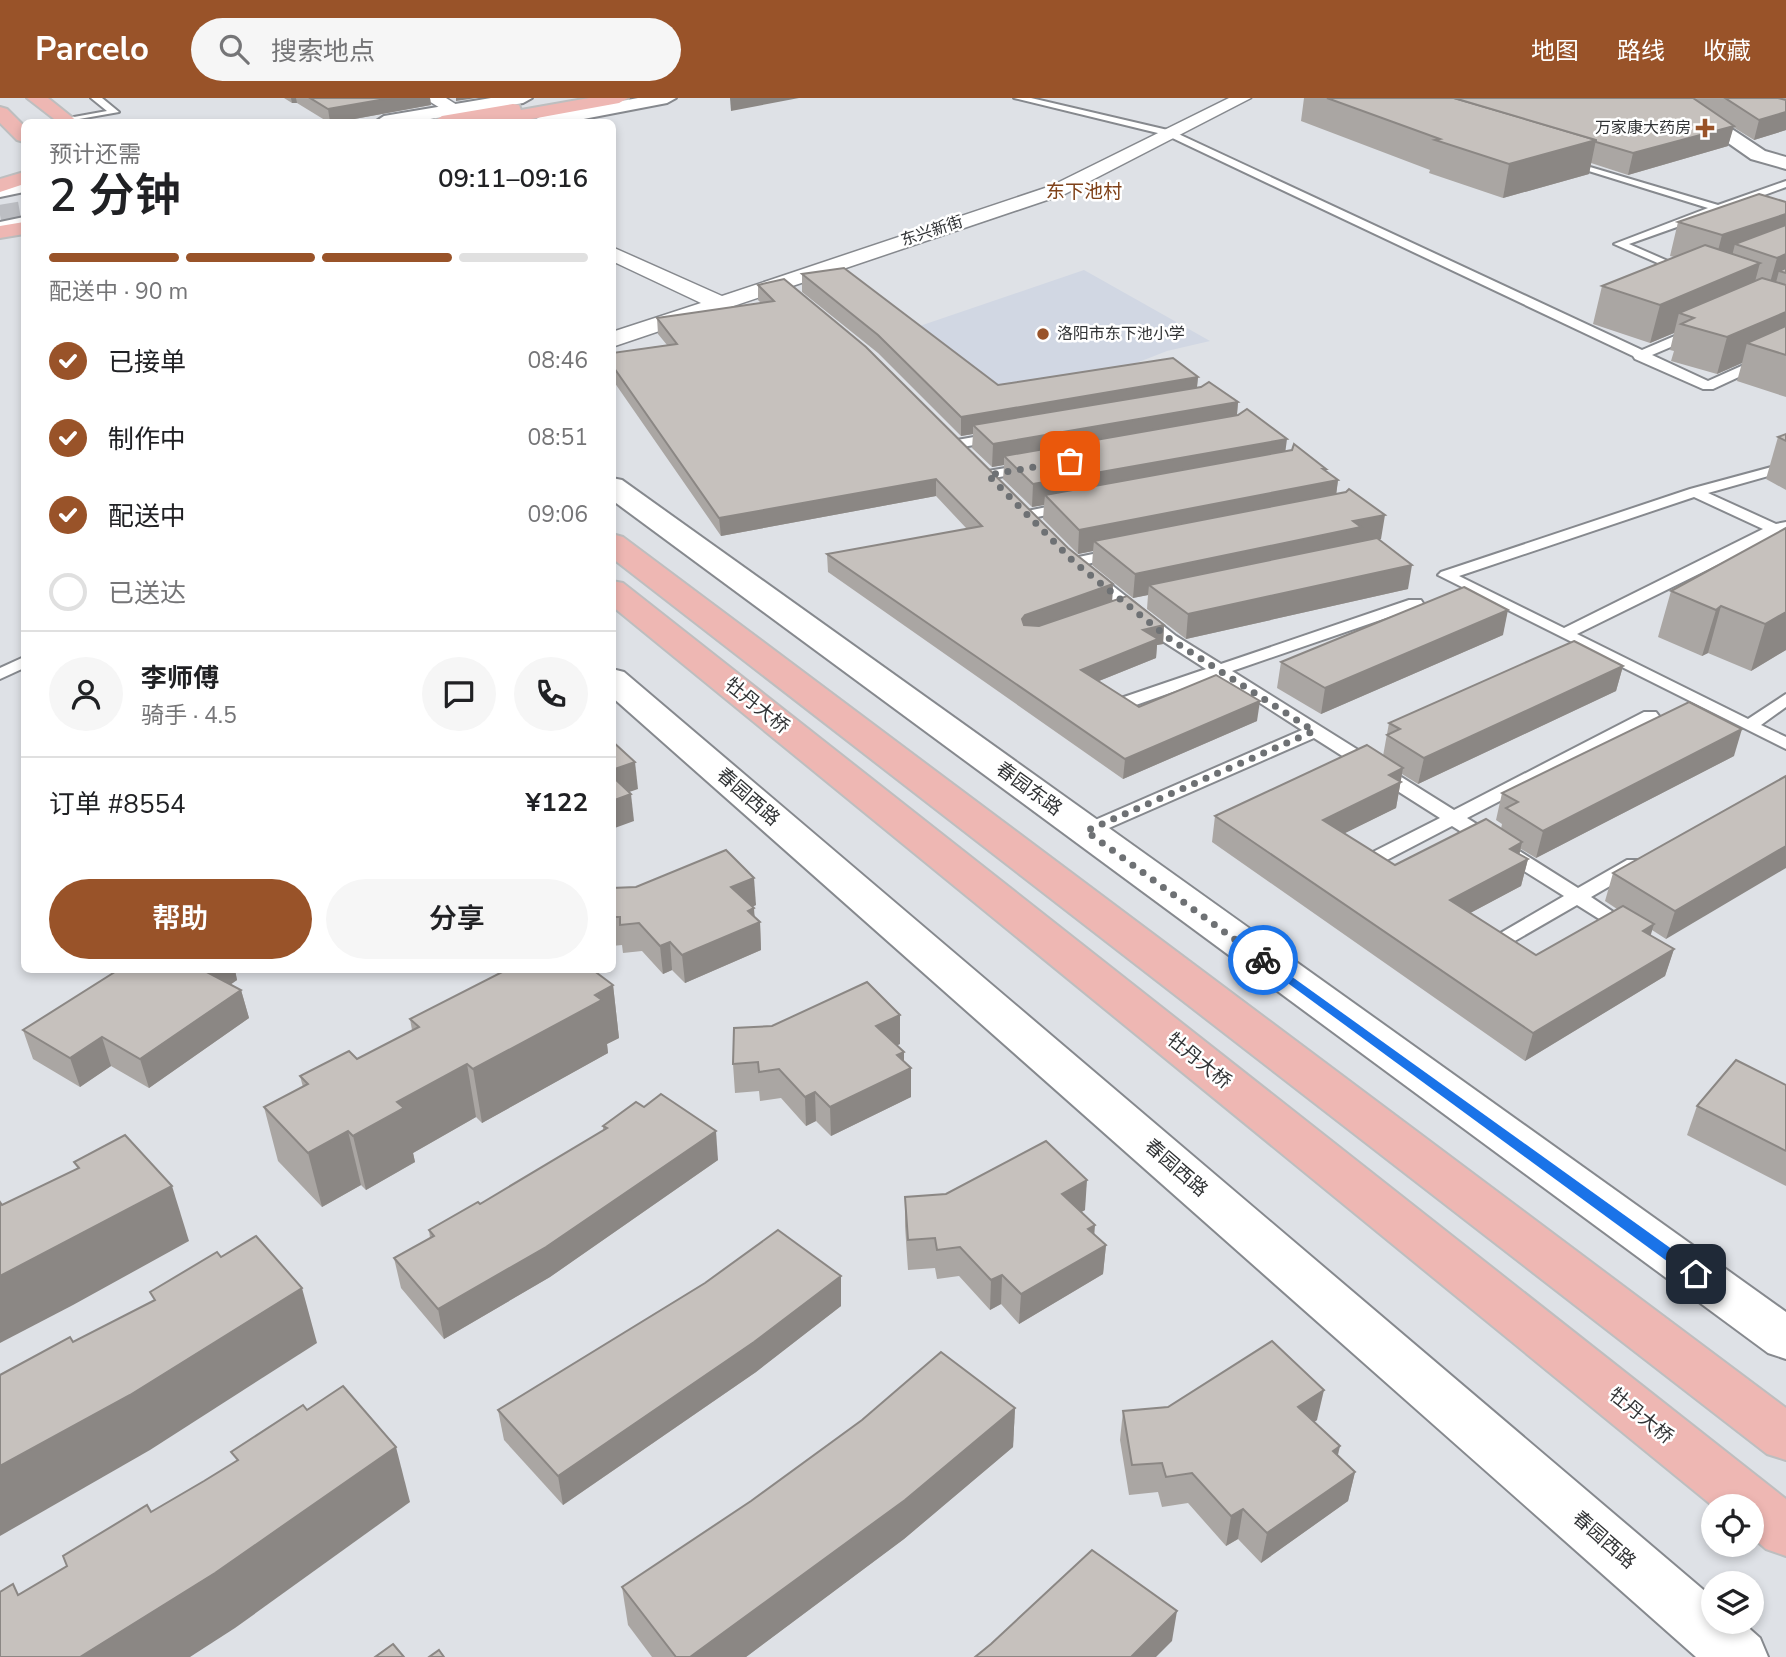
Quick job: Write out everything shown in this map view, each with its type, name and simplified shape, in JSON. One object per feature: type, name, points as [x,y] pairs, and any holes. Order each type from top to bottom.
[{"type":"main road","points":[[449,116],[573,98]]},
{"type":"main road","points":[[504,119],[619,98]]},
{"type":"main road","points":[[28,102],[61,119]]},
{"type":"main road","points":[[28,102],[38,119]]},
{"type":"main road","points":[[0,113],[21,132]]},
{"type":"main road","points":[[0,186],[21,179]]},
{"type":"main road","points":[[616,546],[1786,1438]]},
{"type":"main road","name":"牡丹大桥","points":[[616,593],[1786,1532]]},
{"type":"street","points":[[433,98],[449,116]]},
{"type":"street","points":[[416,119],[449,116],[523,98]]},
{"type":"street","points":[[557,119],[667,98]]},
{"type":"street","name":"东兴新街","points":[[616,340],[1058,190],[1242,98]]},
{"type":"street","points":[[1673,98],[1779,156]]},
{"type":"street","points":[[0,191],[21,187]]},
{"type":"street","points":[[616,255],[722,304]]},
{"type":"street","name":"春园东路","points":[[616,489],[1786,1339]]},
{"type":"street","name":"春园西路","points":[[616,682],[1739,1657]]},
{"type":"lane","points":[[81,119],[114,112],[96,98]]},
{"type":"lane","points":[[1019,98],[1169,133],[1639,356],[1708,386],[1786,350]]},
{"type":"lane","points":[[1559,159],[1786,229]]},
{"type":"lane","points":[[1695,275],[1619,244],[1786,184]]},
{"type":"lane","points":[[780,282],[801,299]]},
{"type":"lane","points":[[1639,356],[1702,329]]},
{"type":"lane","points":[[1010,434],[952,439],[993,480],[1043,466]]},
{"type":"lane","points":[[1786,467],[1695,492],[1446,575],[1786,744]]},
{"type":"lane","points":[[1695,492],[1780,528]]},
{"type":"lane","points":[[1046,534],[1022,510],[1081,505]]},
{"type":"lane","points":[[1564,634],[1780,528]]},
{"type":"lane","points":[[1069,557],[1126,551]]},
{"type":"lane","points":[[1069,557],[1122,608],[1645,939]]},
{"type":"lane","points":[[1122,608],[1154,600]]},
{"type":"lane","points":[[1127,702],[1415,603]]},
{"type":"lane","points":[[0,674],[21,664]]},
{"type":"lane","points":[[1749,726],[1786,699]]},
{"type":"lane","points":[[1374,859],[1650,716]]},
{"type":"lane","points":[[1086,831],[1314,731]]},
{"type":"lane","points":[[1499,942],[1647,857]]},
{"type":"shaded area","name":"洛阳市东下池小学","points":[[1084,270],[1210,341],[1167,351],[1131,365],[951,402],[908,330]]},
{"type":"building","points":[[310,98],[391,98],[328,109]]},
{"type":"building","points":[[1327,98],[1454,98],[1596,140],[1509,164],[1435,140],[1440,139]]},
{"type":"building","points":[[1454,98],[1693,98],[1734,126],[1633,153]]},
{"type":"building","points":[[1725,98],[1778,98],[1786,100],[1786,112],[1759,120]]},
{"type":"building","points":[[1759,194],[1786,202],[1786,214],[1722,235],[1678,222]]},
{"type":"building","points":[[1786,225],[1786,254],[1777,258],[1735,244]]},
{"type":"building","points":[[1705,245],[1760,263],[1660,305],[1602,286]]},
{"type":"building","points":[[844,268],[998,385],[1173,358],[1198,377],[961,417],[878,335],[802,274]]},
{"type":"building","points":[[1762,278],[1786,285],[1786,312],[1727,337],[1681,324],[1694,318],[1679,313]]},
{"type":"building","points":[[784,279],[866,347],[1068,548],[1113,584],[1025,615],[1022,619],[1024,625],[1039,626],[1127,596],[1164,625],[1143,630],[1158,639],[1081,670],[1139,707],[1216,675],[1260,701],[1125,759],[827,554],[982,526],[936,479],[719,518],[616,371],[616,352],[677,344],[657,318],[774,301],[758,285]]},
{"type":"building","points":[[1786,326],[1786,355],[1747,343]]},
{"type":"building","points":[[1209,382],[1238,402],[993,444],[973,425],[1201,387]]},
{"type":"building","points":[[1247,409],[1287,439],[1033,484],[1004,456],[1238,415]]},
{"type":"building","points":[[1294,444],[1338,480],[1079,530],[1045,495],[1292,450]]},
{"type":"building","points":[[1349,489],[1385,515],[1353,521],[1361,527],[1135,574],[1094,541],[1346,492]]},
{"type":"building","points":[[1786,528],[1786,612],[1765,624],[1721,606],[1716,610],[1671,591]]},
{"type":"building","points":[[1377,538],[1412,565],[1188,614],[1149,585]]},
{"type":"building","points":[[1464,587],[1508,610],[1325,688],[1281,662]]},
{"type":"building","points":[[1574,641],[1623,666],[1424,758],[1387,735],[1400,729],[1389,723]]},
{"type":"building","points":[[1689,702],[1742,729],[1543,831],[1506,808],[1518,802],[1502,793]]},
{"type":"building","points":[[616,745],[635,762],[616,769]]},
{"type":"building","points":[[1367,745],[1403,768],[1389,775],[1401,782],[1323,820],[1395,865],[1486,819],[1522,842],[1510,849],[1528,859],[1450,900],[1536,955],[1623,906],[1654,924],[1643,931],[1674,949],[1533,1033],[1215,816]]},
{"type":"building","points":[[1786,776],[1786,846],[1675,911],[1613,873]]},
{"type":"building","points":[[616,780],[631,794],[616,800]]},
{"type":"building","points":[[726,850],[754,878],[731,887],[754,908],[748,911],[760,922],[682,955],[670,942],[660,946],[639,923],[620,925],[620,917],[616,917],[616,888],[636,887]]},
{"type":"building","points":[[113,973],[209,973],[241,990],[140,1059],[102,1037],[70,1058],[23,1030]]},
{"type":"building","points":[[500,973],[597,973],[613,985],[595,995],[602,1000],[473,1069],[467,1064],[397,1102],[404,1108],[353,1136],[348,1131],[308,1153],[264,1107],[308,1084],[300,1076],[349,1051],[357,1059],[419,1027],[410,1019]]},
{"type":"building","points":[[867,982],[900,1015],[876,1026],[904,1052],[897,1055],[911,1068],[830,1107],[815,1092],[805,1097],[779,1069],[759,1072],[758,1062],[733,1064],[734,1028],[772,1026]]},
{"type":"building","points":[[1736,1060],[1786,1085],[1786,1151],[1697,1106]]},
{"type":"building","points":[[661,1094],[716,1131],[546,1247],[438,1309],[394,1258],[434,1236],[429,1230],[478,1202],[480,1204],[607,1128],[603,1126],[636,1102],[644,1107]]},
{"type":"building","points":[[125,1135],[172,1186],[0,1276],[0,1202],[2,1205],[79,1168],[74,1162]]},
{"type":"building","points":[[1046,1141],[1087,1180],[1062,1194],[1095,1225],[1088,1229],[1106,1245],[1021,1294],[1002,1275],[991,1280],[960,1247],[937,1250],[935,1238],[908,1240],[905,1197],[946,1194]]},
{"type":"building","points":[[778,1230],[841,1276],[754,1342],[558,1476],[498,1410],[705,1283]]},
{"type":"building","points":[[256,1236],[302,1288],[130,1395],[0,1466],[0,1375],[70,1337],[73,1342],[155,1300],[150,1292],[217,1252],[221,1257]]},
{"type":"building","points":[[1272,1341],[1324,1390],[1298,1407],[1340,1446],[1333,1451],[1355,1472],[1267,1533],[1243,1509],[1231,1516],[1192,1473],[1166,1477],[1162,1463],[1132,1465],[1123,1411],[1168,1407]]},
{"type":"building","points":[[941,1352],[1015,1408],[905,1500],[690,1657],[676,1657],[622,1587],[751,1501],[862,1420]]},
{"type":"building","points":[[343,1386],[396,1447],[215,1573],[80,1657],[0,1657],[0,1592],[13,1584],[18,1595],[67,1566],[63,1556],[147,1505],[151,1512],[204,1481],[238,1460],[231,1452],[303,1405],[307,1410]]},
{"type":"building","points":[[1092,1550],[1177,1611],[1131,1657],[975,1657],[991,1644]]},
{"type":"building","points":[[393,1644],[404,1657],[375,1657]]},
{"type":"building","points":[[439,1650],[444,1657],[429,1657]]},
{"type":"tunnel","points":[[0,215],[21,212]]},
{"type":"way so far","points":[[1070,461],[988,475],[1074,562],[1170,639],[1314,731],[1086,831],[1263,960]]},
{"type":"place","name":"万家康大药房","points":[[1705,128]]},
{"type":"place","name":"洛阳市东下池小学","points":[[1043,334]]},
{"type":"district","name":"东下池村","points":[[1084,192]]},
{"type":"route","points":[[1263,960],[1696,1274]]}]
